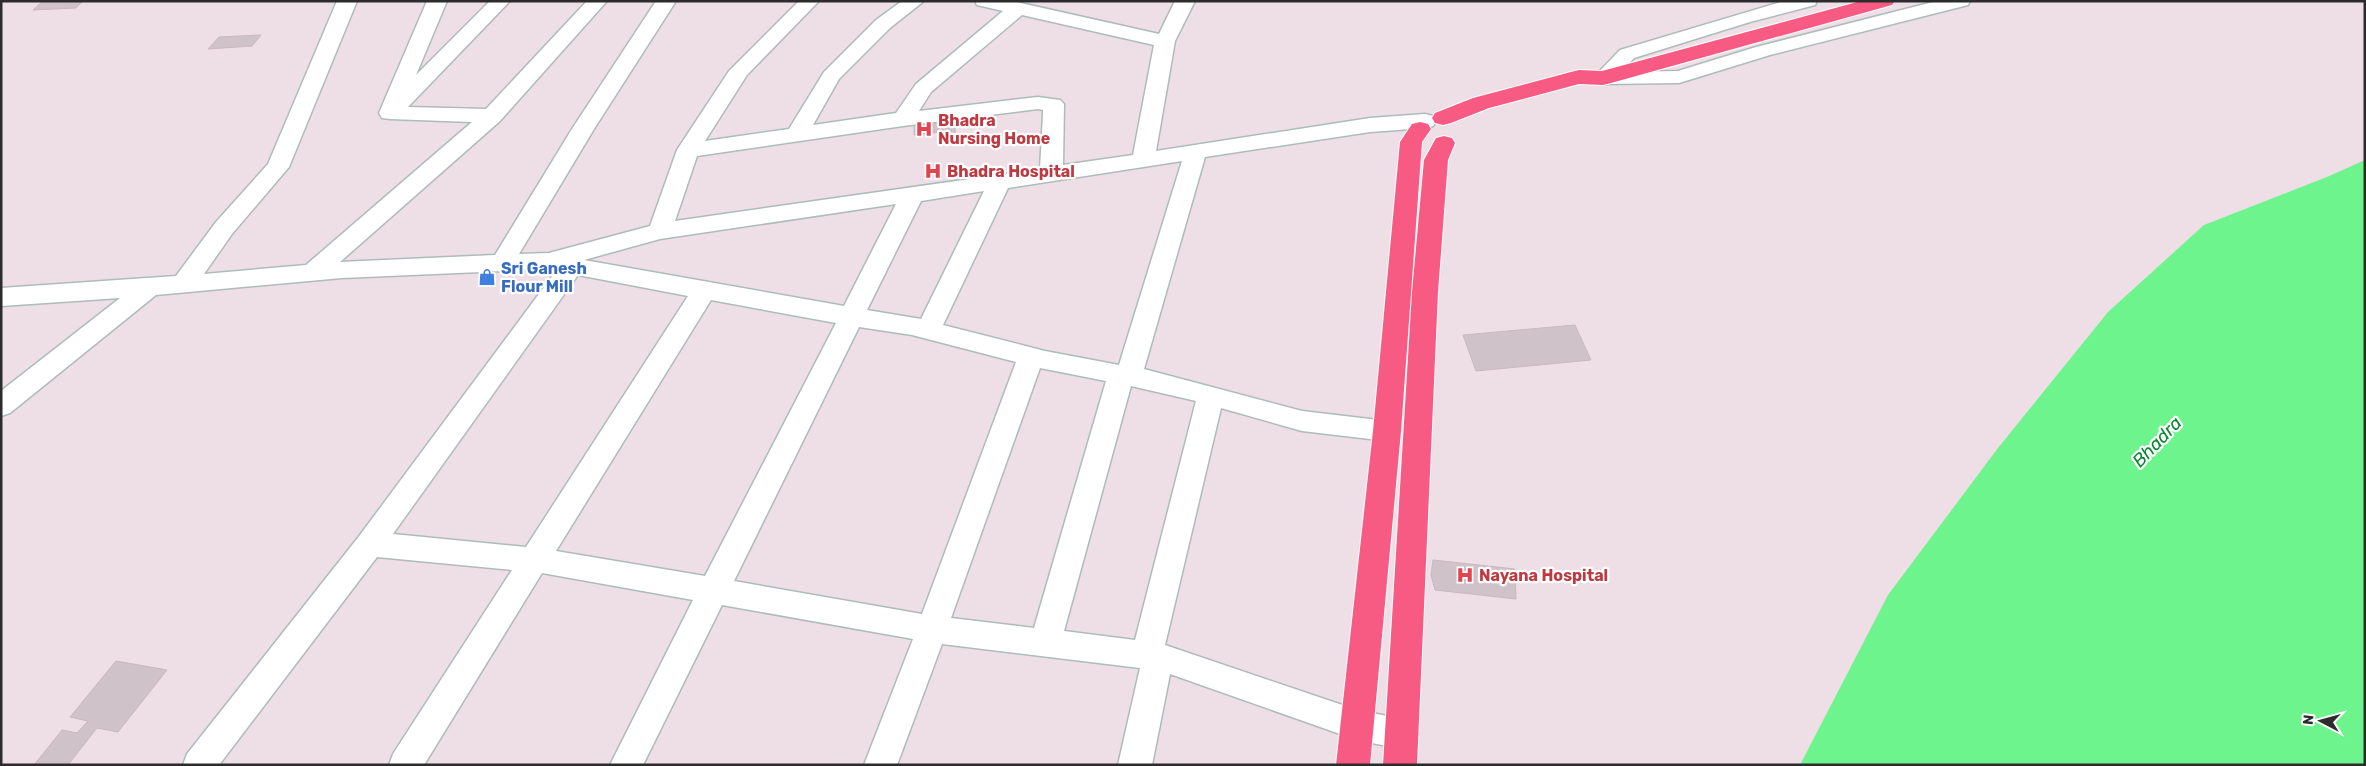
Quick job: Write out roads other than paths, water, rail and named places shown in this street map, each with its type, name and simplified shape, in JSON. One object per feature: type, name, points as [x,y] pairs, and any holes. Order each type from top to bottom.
[{"type":"main road","points":[[1353,765],[1387,431],[1411,142],[1439,128],[1492,117],[1594,88],[1603,78],[1885,1]]},
{"type":"main road","points":[[1400,765],[1425,292],[1439,128]]},
{"type":"street","points":[[184,283],[224,228],[278,167],[347,1]]},
{"type":"street","points":[[390,113],[437,1]]},
{"type":"street","points":[[390,113],[501,1]]},
{"type":"street","points":[[312,273],[492,116],[598,1]]},
{"type":"street","points":[[502,263],[583,129],[666,1]]},
{"type":"street","points":[[660,231],[688,150],[739,71],[810,1]]},
{"type":"street","points":[[796,135],[831,76],[883,24],[915,1]]},
{"type":"street","points":[[984,1],[1164,40]]},
{"type":"street","points":[[1143,160],[1164,40],[1185,1]]},
{"type":"street","points":[[1726,1],[1743,18]]},
{"type":"street","points":[[1603,78],[1626,54],[1743,18],[1808,1]]},
{"type":"street","points":[[1603,78],[1678,76],[1763,51],[1961,1]]},
{"type":"street","points":[[902,119],[922,88],[1018,9]]},
{"type":"street","points":[[688,150],[902,119],[1038,103],[1053,104],[1050,174]]},
{"type":"street","points":[[390,113],[492,116]]},
{"type":"street","points":[[199,765],[370,544],[560,263],[660,231],[1000,182],[1370,125],[1439,128]]},
{"type":"street","points":[[1045,643],[1125,376],[1196,151]]},
{"type":"street","points":[[928,330],[1000,182]]},
{"type":"street","points":[[626,765],[850,316],[913,194]]},
{"type":"street","points":[[1,296],[312,273],[502,263],[560,263],[704,291],[928,330],[1031,357],[1166,383],[1302,422],[1387,431]]},
{"type":"street","points":[[1,406],[151,286]]},
{"type":"street","points":[[405,765],[704,291]]},
{"type":"street","points":[[880,765],[932,629],[1031,357]]},
{"type":"street","points":[[1135,765],[1152,656],[1211,396]]},
{"type":"street","points":[[370,544],[533,560],[932,629],[1152,656],[1356,725],[1402,734]]},
{"type":"water","name":"Bhadra","points":[[2365,160],[2365,765],[1800,765],[1888,595],[1998,448],[2108,312],[2204,225],[2327,177]]},
{"type":"place","name":"Bhadra Nursing Home","points":[[924,129]]},
{"type":"place","name":"Bhadra Hospital","points":[[933,171]]},
{"type":"place","name":"Sri Ganesh Flour Mill","points":[[487,277]]},
{"type":"place","name":"Nayana Hospital","points":[[1465,575]]}]
